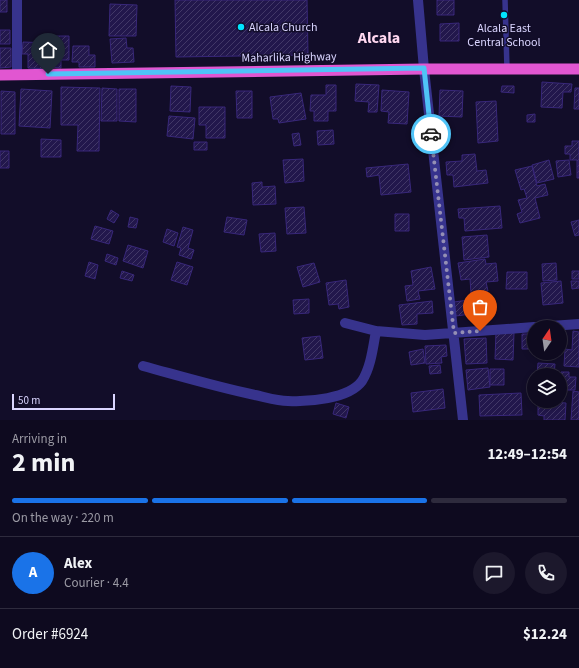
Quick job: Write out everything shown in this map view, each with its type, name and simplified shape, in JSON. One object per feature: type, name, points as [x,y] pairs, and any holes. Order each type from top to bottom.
[{"type":"highway","name":"Maharlika Highway","points":[[0,75],[424,68],[579,69]]},
{"type":"street","points":[[17,0],[17,74]]},
{"type":"street","points":[[418,0],[424,68],[463,420]]},
{"type":"street","points":[[345,323],[376,331],[425,335],[527,328]]},
{"type":"street","points":[[567,325],[579,324]]},
{"type":"street","points":[[143,366],[234,390],[287,401],[317,400],[333,397],[352,390],[362,381],[369,364],[376,331]]},
{"type":"lane","points":[[505,0],[507,69]]},
{"type":"building","points":[[0,0],[7,0],[7,12],[0,12]]},
{"type":"building","name":"Alcala Church","points":[[175,0],[307,0],[308,55],[176,57]]},
{"type":"building","points":[[437,0],[454,0],[454,15],[437,15]]},
{"type":"building","points":[[110,4],[137,5],[136,36],[109,36]]},
{"type":"building","points":[[459,23],[459,41],[440,41],[440,24]]},
{"type":"building","points":[[0,30],[10,30],[10,44],[0,44]]},
{"type":"building","points":[[51,36],[69,36],[69,60],[61,60],[61,68],[50,67]]},
{"type":"building","points":[[126,38],[127,48],[133,48],[134,62],[112,63],[110,39]]},
{"type":"building","points":[[23,42],[51,43],[50,69],[28,68],[28,54],[22,54]]},
{"type":"building","points":[[73,46],[89,46],[89,55],[95,55],[95,67],[79,67],[79,62],[72,62]]},
{"type":"building","points":[[0,48],[11,48],[11,67],[0,68]]},
{"type":"building","points":[[542,82],[572,84],[571,92],[563,92],[562,108],[541,107]]},
{"type":"building","points":[[356,84],[379,85],[377,112],[368,112],[369,102],[355,101]]},
{"type":"building","points":[[326,85],[336,85],[336,111],[328,111],[328,121],[314,121],[314,111],[310,111],[311,95],[326,95]]},
{"type":"building","points":[[171,86],[191,87],[190,112],[170,111]]},
{"type":"building","points":[[502,86],[514,86],[514,93],[501,92]]},
{"type":"building","points":[[61,87],[100,88],[99,151],[77,151],[78,125],[61,125]]},
{"type":"building","points":[[102,88],[117,89],[117,121],[101,121]]},
{"type":"building","points":[[575,88],[579,88],[579,109],[574,109]]},
{"type":"building","points":[[21,89],[52,91],[50,128],[19,126]]},
{"type":"building","points":[[119,89],[136,89],[136,122],[119,121]]},
{"type":"building","points":[[382,90],[409,92],[407,124],[388,123],[389,112],[381,111]]},
{"type":"building","points":[[440,90],[463,91],[462,117],[439,116]]},
{"type":"building","points":[[1,91],[15,92],[15,134],[1,134]]},
{"type":"building","points":[[236,91],[252,91],[252,118],[237,118]]},
{"type":"building","points":[[301,93],[306,119],[279,123],[278,119],[273,119],[270,97]]},
{"type":"building","points":[[496,101],[498,141],[478,143],[476,102]]},
{"type":"building","points":[[199,107],[225,107],[225,138],[206,138],[206,125],[199,125]]},
{"type":"building","points":[[535,114],[535,122],[527,122],[527,115]]},
{"type":"building","points":[[169,116],[195,118],[193,139],[167,136]]},
{"type":"building","points":[[333,130],[334,144],[318,145],[317,131]]},
{"type":"building","points":[[299,133],[301,145],[294,146],[292,134]]},
{"type":"building","points":[[41,139],[61,140],[61,157],[41,157]]},
{"type":"building","points":[[572,141],[579,141],[579,178],[577,178],[577,160],[570,160],[570,154],[565,154],[565,146],[572,146]]},
{"type":"building","points":[[194,142],[207,142],[207,150],[194,150]]},
{"type":"building","points":[[0,151],[9,151],[9,168],[0,168]]},
{"type":"building","points":[[475,154],[477,171],[486,170],[488,183],[454,187],[453,175],[447,175],[446,162],[462,161],[462,155]]},
{"type":"building","points":[[303,159],[304,181],[285,183],[283,160]]},
{"type":"building","points":[[549,160],[554,179],[537,183],[532,165]]},
{"type":"building","points":[[569,160],[571,175],[558,177],[556,161]]},
{"type":"building","points":[[408,164],[411,192],[381,195],[379,175],[367,177],[366,168]]},
{"type":"building","points":[[532,166],[537,186],[545,184],[548,195],[535,198],[540,218],[520,223],[517,214],[522,212],[518,200],[527,198],[524,189],[521,190],[515,170]]},
{"type":"building","points":[[262,182],[262,187],[275,186],[276,204],[253,205],[252,183]]},
{"type":"building","points":[[500,206],[502,228],[465,231],[464,218],[459,218],[458,209]]},
{"type":"building","points":[[304,207],[306,233],[287,234],[285,208]]},
{"type":"building","points":[[111,210],[119,215],[114,223],[107,219]]},
{"type":"building","points":[[395,214],[409,214],[409,231],[395,231]]},
{"type":"building","points":[[130,217],[138,219],[136,228],[128,227]]},
{"type":"building","points":[[227,217],[247,220],[244,235],[224,232]]},
{"type":"building","points":[[579,220],[579,235],[575,236],[571,222]]},
{"type":"building","points":[[95,226],[113,231],[109,244],[91,239]]},
{"type":"building","points":[[183,227],[193,230],[188,248],[194,250],[191,259],[179,255],[181,248],[177,247]]},
{"type":"building","points":[[167,229],[178,233],[174,246],[163,242]]},
{"type":"building","points":[[275,233],[276,251],[261,252],[259,234]]},
{"type":"building","points":[[487,235],[489,257],[464,260],[462,237]]},
{"type":"building","points":[[128,245],[148,251],[143,268],[123,261]]},
{"type":"building","points":[[107,254],[118,258],[116,265],[105,261]]},
{"type":"building","points":[[485,259],[486,264],[496,263],[498,281],[486,282],[488,291],[471,293],[470,279],[461,280],[458,263]]},
{"type":"building","points":[[89,262],[98,265],[95,279],[85,276]]},
{"type":"building","points":[[177,262],[193,267],[187,285],[171,280]]},
{"type":"building","points":[[314,263],[320,282],[303,287],[297,267]]},
{"type":"building","points":[[556,263],[557,280],[543,281],[542,264]]},
{"type":"building","points":[[431,267],[435,289],[418,291],[420,299],[407,301],[405,286],[413,285],[411,271]]},
{"type":"building","points":[[122,271],[134,275],[132,281],[120,278]]},
{"type":"building","points":[[572,271],[579,271],[579,279],[572,279]]},
{"type":"building","points":[[507,272],[527,272],[527,289],[506,289]]},
{"type":"building","points":[[346,280],[349,307],[339,309],[338,304],[329,305],[326,283]]},
{"type":"building","points":[[561,281],[563,303],[543,305],[541,283]]},
{"type":"building","points":[[571,281],[579,281],[579,288],[572,289]]},
{"type":"building","points":[[479,298],[490,298],[492,313],[481,314]]},
{"type":"building","points":[[309,299],[309,313],[294,314],[293,300]]},
{"type":"building","points":[[476,299],[478,313],[456,316],[454,302]]},
{"type":"building","points":[[432,301],[433,313],[417,314],[417,324],[402,325],[399,305]]},
{"type":"building","points":[[573,331],[579,332],[579,367],[564,366],[564,360],[567,360],[567,349],[572,350]]},
{"type":"building","points":[[496,332],[514,333],[513,360],[495,359]]},
{"type":"building","points":[[522,334],[527,334],[527,349],[522,349]]},
{"type":"building","points":[[320,336],[323,358],[305,360],[302,338]]},
{"type":"building","points":[[486,338],[487,363],[466,364],[464,339]]},
{"type":"building","points":[[446,345],[447,356],[441,357],[442,363],[426,364],[425,346]]},
{"type":"building","points":[[423,349],[425,363],[411,365],[409,352]]},
{"type":"building","points":[[538,363],[555,364],[555,368],[538,368]]},
{"type":"building","points":[[440,365],[441,373],[430,374],[429,366]]},
{"type":"building","points":[[488,368],[490,387],[468,390],[466,370]]},
{"type":"building","points":[[490,369],[504,369],[504,385],[490,385]]},
{"type":"building","points":[[567,372],[569,372],[569,377],[576,377],[575,390],[567,390]]},
{"type":"building","points":[[443,389],[445,408],[413,412],[411,393]]},
{"type":"building","points":[[573,391],[579,392],[579,420],[571,420]]},
{"type":"building","points":[[521,393],[522,415],[480,416],[479,395]]},
{"type":"building","points":[[336,403],[349,407],[346,418],[333,414]]},
{"type":"building","points":[[538,408],[566,408],[565,420],[544,420],[544,416],[538,415]]},
{"type":"way so far","points":[[431,134],[454,333],[480,331]]},
{"type":"place","name":"Alcala East Central School","points":[[504,15]]},
{"type":"place","name":"Alcala Church","points":[[241,27]]},
{"type":"district","name":"Alcala","points":[[379,37]]},
{"type":"route","points":[[48,74],[424,68],[431,134]]}]
